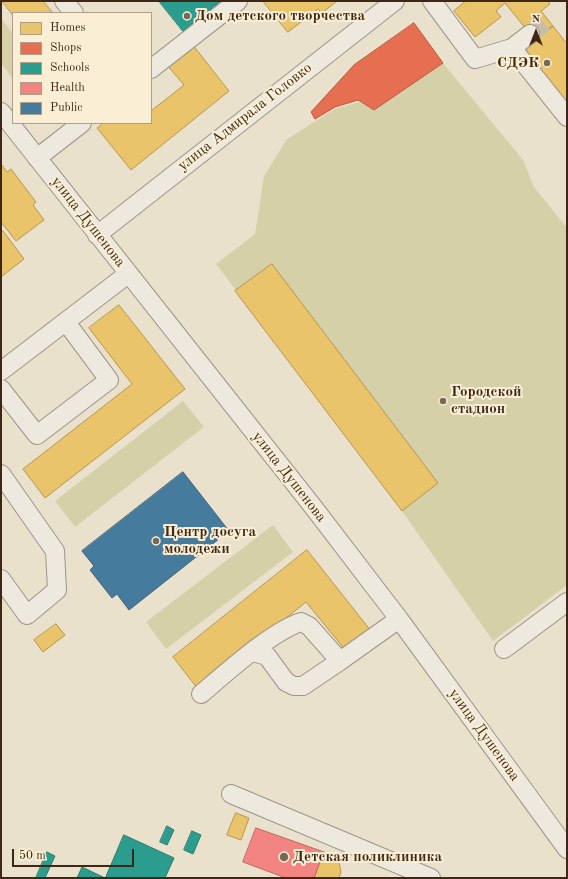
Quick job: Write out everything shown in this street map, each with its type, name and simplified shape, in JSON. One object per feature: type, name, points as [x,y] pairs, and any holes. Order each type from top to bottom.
[{"type":"street","points":[[64,1],[73,12]]},
{"type":"street","points":[[152,68],[238,1]]},
{"type":"street","name":"улица Адмирала Головко","points":[[96,235],[395,1]]},
{"type":"street","points":[[432,1],[475,59],[512,48],[530,34]]},
{"type":"street","points":[[512,48],[567,116]]},
{"type":"street","name":"улица Душенова","points":[[1,112],[96,235],[314,508],[399,619],[567,849]]},
{"type":"street","points":[[38,158],[81,124]]},
{"type":"street","points":[[1,371],[128,274]]},
{"type":"street","points":[[1,389],[37,435],[109,380],[66,322]]},
{"type":"street","points":[[1,474],[55,551],[57,590],[27,615],[1,579]]},
{"type":"street","points":[[504,649],[567,602]]},
{"type":"street","points":[[253,652],[267,656],[286,682],[294,686],[302,686],[399,619]]},
{"type":"street","points":[[201,694],[253,652],[290,625],[301,622],[309,626],[340,661]]},
{"type":"street","points":[[231,794],[431,878]]},
{"type":"shaded area","points":[[1,18],[12,33],[12,78],[1,63]]},
{"type":"shaded area","name":"Городской стадион","points":[[443,63],[523,160],[534,187],[567,228],[567,585],[493,641],[402,511],[216,264],[255,234],[264,176],[287,139],[335,109],[359,102],[374,110]]},
{"type":"shaded area","points":[[183,401],[204,427],[75,527],[55,501]]},
{"type":"shaded area","points":[[273,525],[293,552],[166,649],[146,622]]},
{"type":"building: Homes","points":[[2,1],[43,1],[52,12],[12,12],[12,14]]},
{"type":"building: Homes","points":[[263,1],[337,1],[322,13],[318,9],[288,32]]},
{"type":"building: Homes","points":[[466,1],[548,1],[550,4],[541,11],[553,26],[535,40],[505,3],[496,11],[501,17],[475,37],[454,11]]},
{"type":"building: Homes","points":[[553,26],[567,44],[567,102],[524,48]]},
{"type":"building: Homes","points":[[192,44],[229,91],[131,170],[97,128],[102,124],[152,124],[152,110],[184,85],[167,65]]},
{"type":"building: Homes","points":[[1,164],[7,172],[11,169],[36,202],[33,205],[44,220],[16,241],[1,222]]},
{"type":"building: Homes","points":[[3,231],[24,259],[1,277],[1,233]]},
{"type":"building: Homes","points":[[272,264],[438,483],[402,511],[235,291]]},
{"type":"building: Homes","points":[[119,305],[185,389],[45,498],[23,469],[132,384],[89,328]]},
{"type":"building: Homes","points":[[307,550],[371,631],[346,651],[306,602],[198,689],[173,657]]},
{"type":"building: Homes","points":[[56,624],[65,635],[43,652],[34,640]]},
{"type":"building: Homes","points":[[236,813],[249,818],[241,840],[227,835]]},
{"type":"building: Homes","points":[[324,852],[331,854],[339,862],[341,872],[339,878],[314,878]]},
{"type":"building: Shops","points":[[414,23],[443,63],[374,110],[358,100],[335,107],[315,119],[311,112],[354,65]]},
{"type":"building: Schools","name":"Дом детского творчества","points":[[159,1],[221,1],[183,31]]},
{"type":"building: Schools","points":[[167,826],[174,830],[167,845],[160,842]]},
{"type":"building: Schools","points":[[192,831],[201,835],[193,854],[184,850]]},
{"type":"building: Schools","points":[[124,835],[174,858],[165,878],[105,878]]},
{"type":"building: Schools","points":[[47,852],[55,856],[45,878],[36,878]]},
{"type":"building: Schools","points":[[82,867],[105,878],[77,878]]},
{"type":"building: Health","name":"Детская поликлиника","points":[[256,828],[324,852],[314,878],[286,878],[243,862]]},
{"type":"building: Public","name":"Центр досуга молодежи","points":[[183,472],[229,531],[129,610],[117,594],[112,598],[90,570],[94,566],[82,551]]},
{"type":"tunnel","points":[[530,34],[548,20]]},
{"type":"place","name":"Дом детского творчества","points":[[187,16]]},
{"type":"place","name":"СДЭК","points":[[547,63]]},
{"type":"place","name":"Городской стадион","points":[[443,401]]},
{"type":"place","name":"Центр досуга молодежи","points":[[156,541]]},
{"type":"place","name":"Детская поликлиника","points":[[284,857]]}]
